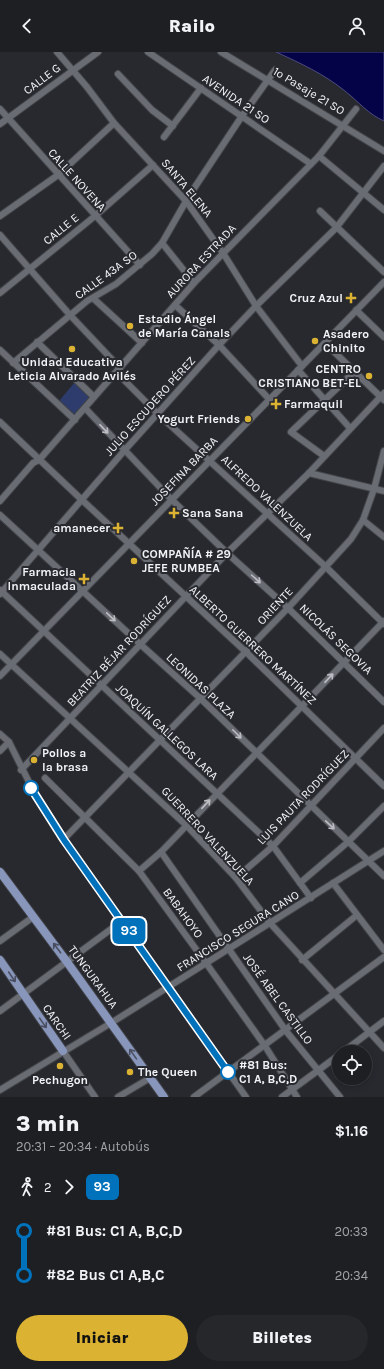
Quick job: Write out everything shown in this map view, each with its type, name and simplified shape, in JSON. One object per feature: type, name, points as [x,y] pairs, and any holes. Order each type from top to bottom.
[{"type":"main road","name":"TUNGURAHUA","points":[[0,872],[164,1097]]},
{"type":"main road","name":"CARCHI","points":[[0,960],[63,1051]]},
{"type":"street","name":"SANTA ELENA","points":[[57,52],[73,70],[114,123],[186,201],[223,253],[256,306],[300,368],[325,400],[350,428]]},
{"type":"street","name":"CALLE G","points":[[0,124],[98,52]]},
{"type":"street","name":"AVENIDA 21 SO","points":[[148,52],[311,164]]},
{"type":"street","name":"1º Pasaje 21 SO","points":[[221,52],[344,125],[384,151]]},
{"type":"street","name":"CALLE 43A SO","points":[[13,363],[70,315],[116,284],[162,243],[186,201],[242,116],[275,70]]},
{"type":"street","points":[[118,74],[152,110],[173,126]]},
{"type":"street","points":[[164,137],[201,88]]},
{"type":"street","name":"CALLE NOVENA","points":[[0,108],[58,175],[140,264]]},
{"type":"street","name":"AURORA ESTRADA","points":[[0,501],[33,463],[39,460],[75,420],[194,283],[319,156],[356,109]]},
{"type":"street","points":[[0,216],[58,175],[114,123]]},
{"type":"street","points":[[319,156],[364,195],[384,210]]},
{"type":"street","name":"CALLE E","points":[[0,293],[95,216],[153,164]]},
{"type":"street","name":"JULIO ESCUDERO PÉREZ","points":[[1,592],[219,345],[256,306],[336,228],[364,195],[384,166]]},
{"type":"street","points":[[320,211],[336,228],[384,272]]},
{"type":"street","name":"ALFREDO VALENZUELA","points":[[0,235],[29,270],[158,414],[384,622]]},
{"type":"street","points":[[162,243],[194,283]]},
{"type":"street","name":"JOSEFINA BARBA","points":[[0,676],[384,282]]},
{"type":"street","points":[[94,299],[142,343]]},
{"type":"street","points":[[175,305],[219,345],[269,399]]},
{"type":"street","points":[[356,310],[384,337]]},
{"type":"street","points":[[37,342],[94,397]]},
{"type":"street","points":[[325,343],[354,372],[383,397]]},
{"type":"street","points":[[0,350],[75,420]]},
{"type":"street","points":[[324,456],[291,432],[354,372]]},
{"type":"street","name":"BEATRIZ BÉJAR RODRÍGUEZ","points":[[21,770],[185,596],[309,473],[350,428],[383,397]]},
{"type":"street","name":"NICOLÁS SEGOVIA","points":[[85,408],[171,499],[227,553],[288,608],[384,702]]},
{"type":"street","name":"ALBERTO GUERRERO MARTÍNEZ","points":[[1,426],[246,652],[384,786]]},
{"type":"street","name":"ORIENTE","points":[[64,840],[288,608],[351,539],[363,520],[374,489],[384,451]]},
{"type":"street","points":[[309,473],[384,491]]},
{"type":"street","name":"LEONIDAS PLAZA","points":[[0,515],[200,698],[384,876]]},
{"type":"street","points":[[363,520],[384,536]]},
{"type":"street","name":"JOAQUÍN GALLEGOS LARA","points":[[1,592],[273,846],[310,898]]},
{"type":"street","points":[[139,872],[161,852],[384,622]]},
{"type":"street","name":"GUERRERO VALENZUELA","points":[[0,654],[131,772],[186,826],[236,878],[270,923],[302,960],[384,1048]]},
{"type":"street","name":"LUIS PAUTA RODRÍGUEZ","points":[[236,878],[273,846],[384,728]]},
{"type":"street","points":[[0,734],[8,742],[21,770],[64,840],[246,1097]]},
{"type":"street","points":[[0,751],[8,742]]},
{"type":"street","name":"BABAHOYO","points":[[45,778],[139,872],[265,1046],[297,1097]]},
{"type":"street","points":[[300,883],[348,842],[384,806]]},
{"type":"street","name":"FRANCISCO SEGURA CANO","points":[[0,1090],[169,987],[384,851]]},
{"type":"street","name":"JOSÉ ABEL CASTILLO","points":[[161,852],[286,1030],[340,1097]]},
{"type":"street","points":[[334,883],[357,916],[384,950]]},
{"type":"street","points":[[302,960],[357,916]]},
{"type":"street","points":[[0,941],[33,917]]},
{"type":"street","points":[[0,1011],[122,921]]},
{"type":"street","points":[[194,1097],[384,957]]},
{"type":"street","points":[[353,1045],[384,1022]]},
{"type":"street","name":"CARCHI","points":[[63,1051],[95,1097]]},
{"type":"street","points":[[282,1097],[332,1060]]},
{"type":"street","points":[[118,1097],[150,1078]]},
{"type":"shaded area","points":[[276,52],[384,52],[384,121],[368,111],[329,79]]},
{"type":"shaded area","points":[[75,382],[91,396],[75,415],[59,401]]},
{"type":"bus line","name":"93","points":[[31,788],[64,840],[228,1072]]},
{"type":"place","name":"Cruz Azul","points":[[351,298]]},
{"type":"place","name":"Estadio Ángel de María Canals","points":[[130,326]]},
{"type":"place","name":"Asadero Chinito","points":[[315,341]]},
{"type":"place","name":"Unidad Educativa Leticia Alvarado Avilés","points":[[72,349]]},
{"type":"place","name":"CENTRO CRISTIANO BET-EL","points":[[369,376]]},
{"type":"place","name":"Farmaquil","points":[[276,404]]},
{"type":"place","name":"Yogurt Friends","points":[[248,419]]},
{"type":"place","name":"Sana Sana","points":[[174,513]]},
{"type":"place","name":"amanecer","points":[[118,528]]},
{"type":"place","name":"COMPAÑÍA # 29 JEFE RUMBEA","points":[[134,561]]},
{"type":"place","name":"Farmacia Inmaculada","points":[[84,579]]},
{"type":"place","name":"Pollos a la brasa","points":[[34,760]]},
{"type":"place","name":"Pechugon","points":[[60,1066]]},
{"type":"place","name":"The Queen","points":[[130,1072]]},
{"type":"place","name":"#81 Bus: C1 A, B,C,D","points":[[228,1072]]}]
